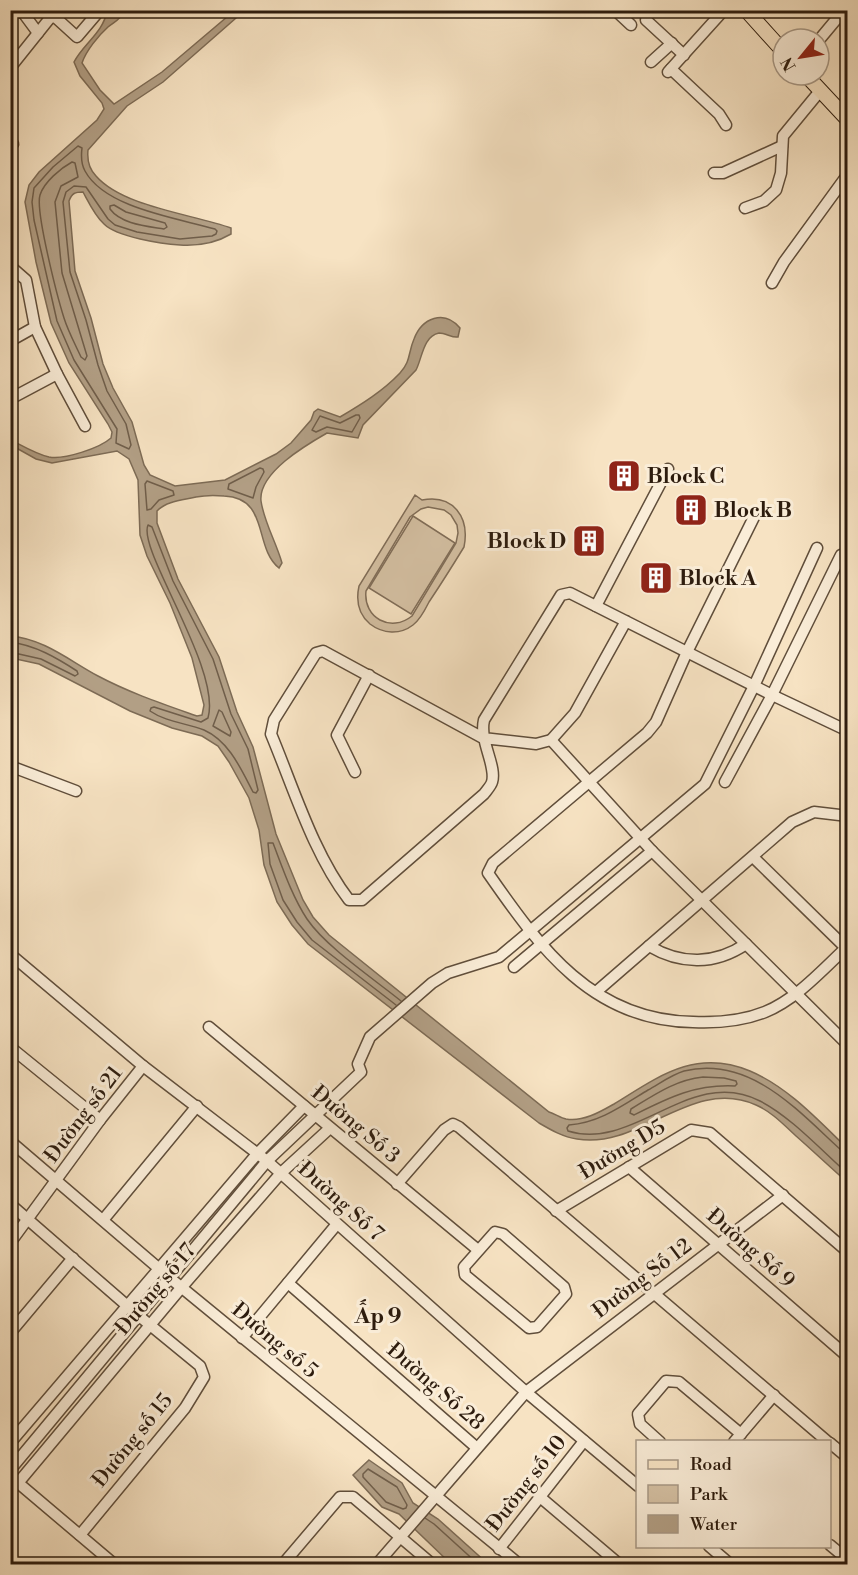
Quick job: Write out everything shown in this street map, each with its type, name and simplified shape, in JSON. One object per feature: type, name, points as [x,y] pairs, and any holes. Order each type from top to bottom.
[{"type":"main road","points":[[749,12],[771,37]]},
{"type":"main road","points":[[816,87],[845,112]]},
{"type":"street","points":[[21,10],[38,33]]},
{"type":"street","points":[[10,68],[50,18],[55,17],[77,37],[100,10]]},
{"type":"street","points":[[615,10],[631,25]]},
{"type":"street","points":[[724,10],[670,71],[719,114],[726,124]]},
{"type":"street","points":[[830,27],[844,10]]},
{"type":"street","points":[[646,20],[684,55]]},
{"type":"street","points":[[651,62],[672,43]]},
{"type":"street","points":[[745,208],[764,201],[776,190],[782,173],[783,136],[820,91]]},
{"type":"street","points":[[714,172],[723,173],[782,146]]},
{"type":"street","points":[[772,283],[784,262],[848,174]]},
{"type":"street","points":[[10,266],[26,280],[35,327],[85,426]]},
{"type":"street","points":[[10,341],[35,327]]},
{"type":"street","points":[[10,399],[57,374]]},
{"type":"street","points":[[597,606],[668,470]]},
{"type":"street","points":[[753,857],[847,947],[796,993],[766,1012],[723,1022],[684,1022],[637,1014],[617,1006],[569,974],[530,932],[488,873],[490,867],[647,733],[656,722],[687,652],[755,515]]},
{"type":"street","points":[[530,932],[705,784],[754,686],[817,548]]},
{"type":"street","points":[[724,782],[772,695],[841,555]]},
{"type":"street","points":[[626,621],[575,713],[551,740],[536,744],[483,738],[369,675],[322,651],[318,652],[273,720],[271,734],[323,861],[350,900],[362,900],[484,794],[492,782],[492,772],[483,738],[486,715],[561,595],[570,592],[848,731]]},
{"type":"street","points":[[355,772],[337,735],[369,675]]},
{"type":"street","points":[[551,740],[652,851],[848,1045]]},
{"type":"street","points":[[10,766],[76,791]]},
{"type":"street","points":[[596,992],[792,822],[814,812],[848,816]]},
{"type":"street","points":[[514,967],[652,851]]},
{"type":"street","name":"Đường số 17","points":[[10,1470],[267,1161],[361,1072],[358,1064],[370,1037],[432,983],[447,973],[498,957],[530,932]]},
{"type":"street","points":[[649,946],[675,958],[693,960],[728,956],[746,944]]},
{"type":"street","name":"Đường Số 7","points":[[10,954],[143,1066],[267,1161],[526,1392],[636,1484]]},
{"type":"street","name":"Đường Số 3","points":[[209,1027],[478,1250]]},
{"type":"street","points":[[10,1047],[100,1120]]},
{"type":"street","name":"Đường số 21","points":[[10,1243],[100,1120],[143,1066]]},
{"type":"street","points":[[103,1220],[197,1106]]},
{"type":"street","points":[[10,1443],[257,1154],[304,1106]]},
{"type":"street","points":[[397,1184],[444,1130],[453,1124],[459,1127],[827,1440]]},
{"type":"street","name":"Đường số 17","points":[[14,1479],[281,1173],[330,1128]]},
{"type":"street","name":"Đường D5","points":[[556,1211],[691,1130],[710,1133],[783,1195]]},
{"type":"street","name":"Đường số 5","points":[[10,1141],[55,1183],[160,1269],[167,1282],[242,1338],[433,1500],[519,1564]]},
{"type":"street","name":"Đường Số 9","points":[[629,1167],[848,1357]]},
{"type":"street","points":[[783,1195],[848,1252]]},
{"type":"street","name":"Đường Số 12","points":[[377,1564],[526,1392],[783,1195]]},
{"type":"street","points":[[10,1204],[151,1324]]},
{"type":"street","points":[[242,1338],[337,1224]]},
{"type":"street","points":[[495,1232],[503,1234],[564,1287],[566,1294],[537,1328],[529,1328],[465,1275],[464,1267],[478,1250],[495,1232]]},
{"type":"street","points":[[10,1333],[73,1258]]},
{"type":"street","name":"Đường Số 28","points":[[288,1283],[477,1448]]},
{"type":"street","name":"Đường số 15","points":[[80,1535],[185,1408],[204,1377],[200,1366],[151,1324]]},
{"type":"street","points":[[658,1440],[640,1424],[638,1414],[666,1381],[679,1382],[737,1438],[774,1395]]},
{"type":"street","name":"Đường số 10","points":[[499,1549],[584,1441]]},
{"type":"street","points":[[831,1443],[845,1452]]},
{"type":"street","points":[[14,1479],[114,1564]]},
{"type":"street","points":[[283,1564],[340,1497],[353,1497],[402,1535],[432,1564]]},
{"type":"street","points":[[540,1497],[619,1564]]},
{"type":"street","points":[[831,1546],[848,1560],[843,1564]]},
{"type":"street","points":[[711,1548],[730,1564]]},
{"type":"green space","points":[[415,495],[422,500],[442,501],[457,510],[464,526],[464,547],[422,615],[413,625],[392,632],[380,630],[370,624],[363,616],[359,606],[359,586]],"holes":[[[428,507],[444,510],[451,515],[457,525],[456,543],[412,616],[396,623],[380,620],[369,609],[366,591],[410,517]]]},
{"type":"green space","points":[[413,516],[455,543],[411,614],[369,588]]},
{"type":"water","points":[[107,11],[123,13],[96,39],[82,63],[100,90],[114,104],[162,72],[234,11],[244,11],[163,82],[127,106],[88,150],[89,164],[94,173],[108,187],[140,202],[231,228],[231,234],[213,242],[193,245],[151,241],[110,229],[92,209],[83,192],[74,194],[69,201],[75,271],[103,364],[132,422],[144,465],[150,475],[175,486],[225,480],[276,454],[291,443],[318,409],[340,417],[379,391],[404,369],[418,332],[428,321],[434,318],[447,319],[460,328],[458,337],[439,333],[430,338],[416,370],[363,425],[358,438],[327,433],[285,461],[267,480],[261,501],[282,563],[279,568],[271,559],[266,548],[255,514],[239,499],[200,496],[170,503],[157,511],[157,523],[178,579],[219,657],[237,712],[253,747],[276,834],[303,900],[313,917],[329,935],[549,1112],[572,1120],[585,1118],[678,1069],[694,1064],[730,1065],[764,1078],[790,1095],[847,1148],[847,1182],[773,1115],[756,1105],[733,1099],[710,1100],[688,1106],[623,1134],[600,1140],[572,1138],[539,1123],[308,944],[277,902],[264,865],[259,830],[249,798],[218,746],[202,736],[172,728],[130,711],[39,664],[11,658],[11,636],[35,641],[122,688],[197,716],[202,715],[204,705],[192,658],[140,535],[138,480],[129,459],[117,451],[52,463],[36,459],[11,445],[11,440],[39,454],[63,457],[99,446],[111,438],[112,432],[108,424],[69,363],[51,323],[36,262],[25,202],[29,185],[39,172],[97,120],[104,109],[102,103],[80,76],[74,62],[102,26]]},
{"type":"water","points":[[369,1460],[402,1483],[413,1503],[438,1519],[488,1564],[451,1564],[399,1514],[382,1507],[353,1475]]},
{"type":"place","name":"Block C","points":[[624,476]]},
{"type":"place","name":"Block B","points":[[691,510]]},
{"type":"place","name":"Block D","points":[[589,541]]},
{"type":"place","name":"Block A","points":[[656,578]]},
{"type":"district","name":"Ấp 9","points":[[378,1315]]}]
